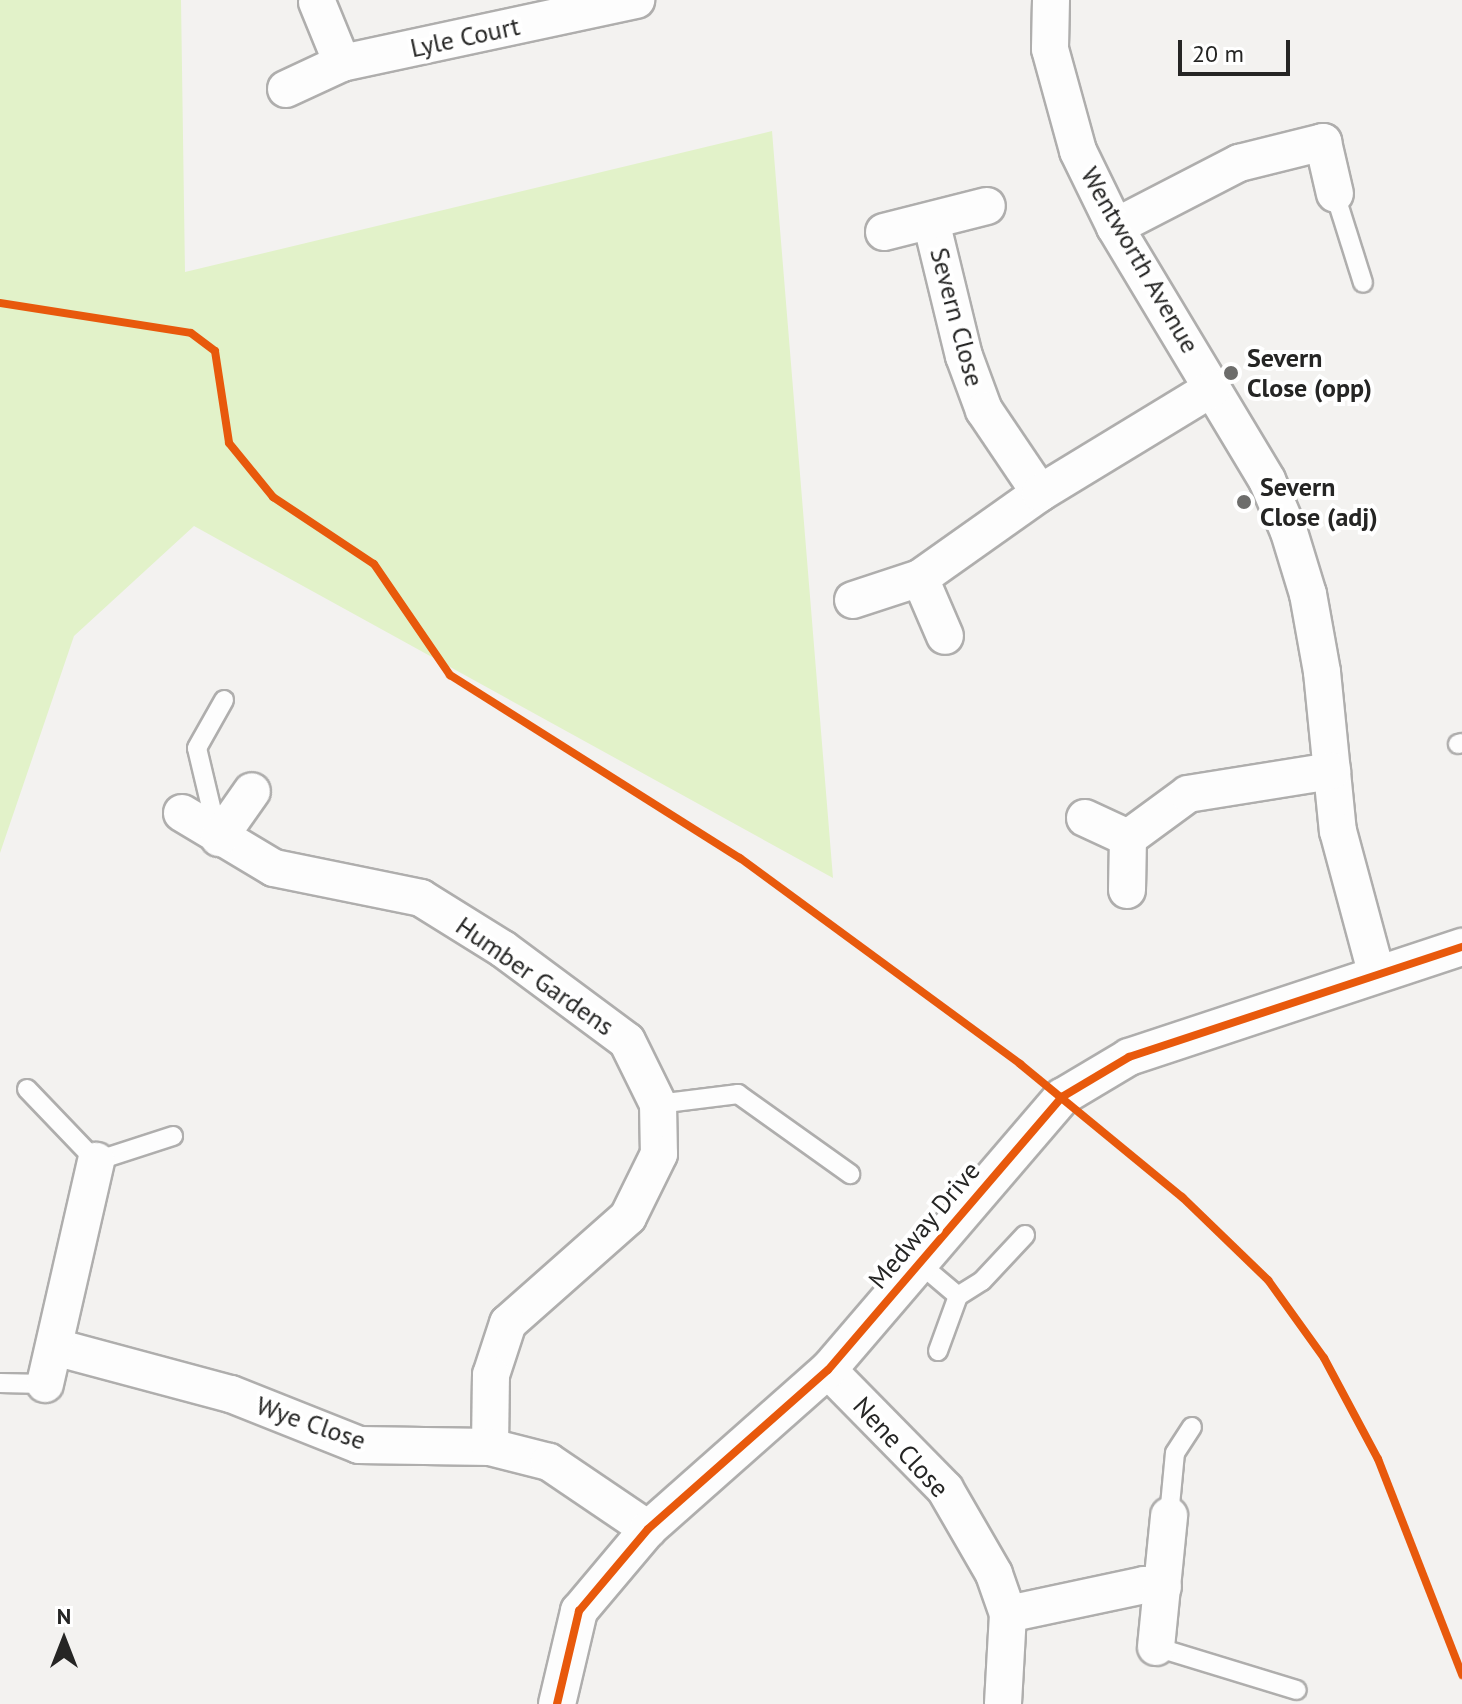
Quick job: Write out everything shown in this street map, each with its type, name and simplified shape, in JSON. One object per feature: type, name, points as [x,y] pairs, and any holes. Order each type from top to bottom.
[{"type":"street","name":"Lyle Court","points":[[286,89],[342,63],[554,9],[636,0]]},
{"type":"street","name":"Wentworth Avenue","points":[[1051,0],[1050,49],[1060,96],[1078,151],[1115,227],[1267,480],[1289,532],[1308,594],[1338,831],[1376,972]]},
{"type":"street","points":[[317,2],[342,63]]},
{"type":"street","points":[[1115,227],[1239,163],[1323,142],[1335,194]]},
{"type":"street","name":"Severn Close","points":[[884,232],[987,206]]},
{"type":"street","name":"Severn Close","points":[[931,221],[964,356],[984,410],[1040,493]]},
{"type":"street","points":[[853,600],[920,578],[1040,493],[1213,388]]},
{"type":"street","points":[[920,578],[945,636]]},
{"type":"street","points":[[1128,838],[1188,794],[1332,771]]},
{"type":"street","points":[[219,838],[252,791]]},
{"type":"street","name":"Humber Gardens","points":[[182,813],[219,838],[274,868],[421,898],[503,949],[627,1041],[658,1104],[659,1154],[628,1217],[508,1323],[491,1375],[490,1447]]},
{"type":"street","points":[[1085,818],[1128,838]]},
{"type":"street","points":[[1127,890],[1128,838]]},
{"type":"street","name":"Medway Drive","points":[[557,1704],[579,1611],[648,1529],[828,1370],[1062,1097],[1129,1057],[1376,972],[1462,947]]},
{"type":"street","points":[[45,1384],[96,1161]]},
{"type":"street","name":"Wye Close","points":[[55,1347],[231,1394],[359,1445],[490,1447],[549,1462],[648,1529]]},
{"type":"street","name":"Nene Close","points":[[828,1370],[945,1489],[994,1574],[1008,1614],[1003,1704]]},
{"type":"street","points":[[1156,1647],[1169,1516]]},
{"type":"street","points":[[1008,1614],[1144,1585],[1163,1587]]},
{"type":"lane","points":[[1335,194],[1363,283]]},
{"type":"lane","points":[[219,838],[197,748],[224,700]]},
{"type":"lane","points":[[27,1089],[96,1161],[173,1136]]},
{"type":"lane","points":[[658,1104],[738,1094],[850,1174]]},
{"type":"lane","points":[[938,1351],[958,1296],[982,1281],[1025,1235]]},
{"type":"lane","points":[[919,1263],[958,1296]]},
{"type":"lane","points":[[0,1383],[45,1384]]},
{"type":"lane","points":[[1169,1516],[1175,1453],[1192,1427]]},
{"type":"lane","points":[[1156,1647],[1297,1690]]},
{"type":"green space","points":[[0,0],[181,0],[185,272],[772,131],[833,878],[194,526],[74,636],[0,853]]},
{"type":"cycle path","points":[[0,303],[191,333],[215,351],[229,443],[273,497],[374,564],[450,675],[740,858],[1020,1064],[1182,1197],[1268,1280],[1324,1358],[1378,1459],[1462,1675]]},
{"type":"cycle path","points":[[557,1704],[579,1611],[648,1529],[828,1370],[1062,1097],[1129,1057],[1462,947]]},
{"type":"place","name":"Severn Close (opp)","points":[[1231,373]]},
{"type":"place","name":"Severn Close (adj)","points":[[1244,502]]}]
